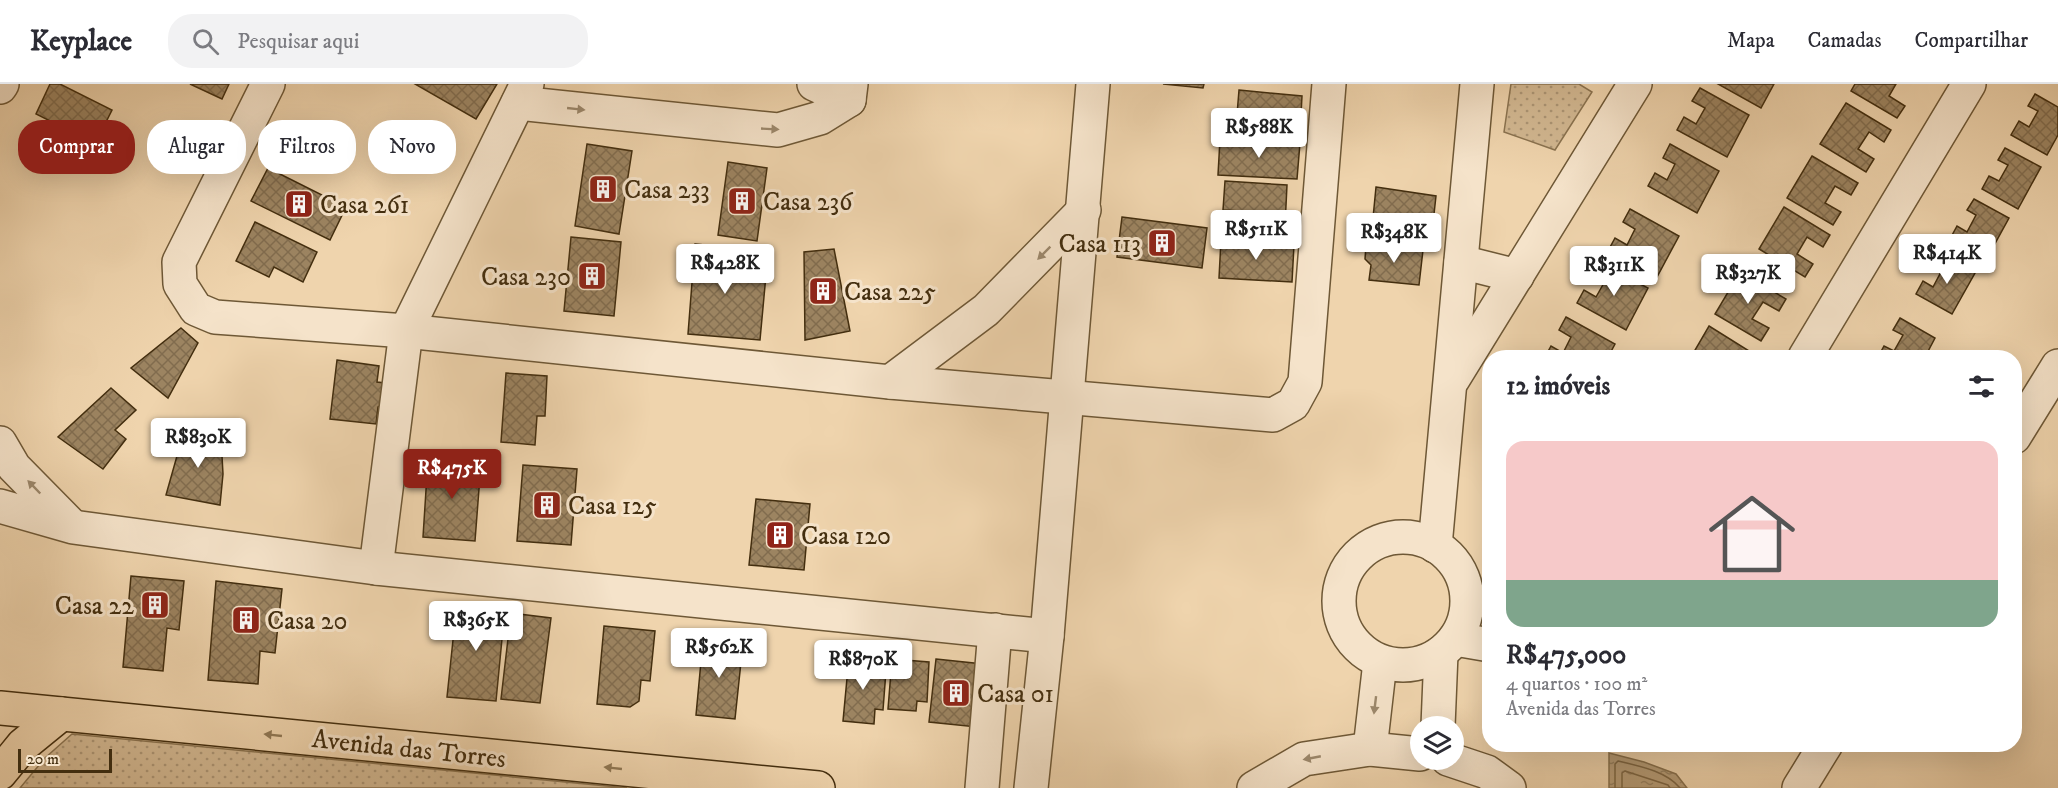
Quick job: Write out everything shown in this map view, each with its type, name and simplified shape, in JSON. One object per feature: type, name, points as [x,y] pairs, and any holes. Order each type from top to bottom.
[{"type":"main road","name":"Avenida das Torres","points":[[0,708],[818,788]]},
{"type":"main road","points":[[0,772],[23,745],[61,714]]},
{"type":"street","points":[[268,84],[179,262],[180,284],[196,309],[215,317],[406,331],[890,382],[1273,415],[1293,404],[1305,382],[1329,84]]},
{"type":"street","points":[[814,84],[850,92]]},
{"type":"street","points":[[1031,788],[1047,636],[1093,84]]},
{"type":"street","points":[[1435,546],[1477,84]]},
{"type":"street","points":[[1449,385],[1635,84]]},
{"type":"street","points":[[1809,350],[1969,84]]},
{"type":"street","points":[[376,568],[406,331],[523,94],[778,130],[820,118],[850,92]]},
{"type":"street","points":[[890,382],[987,310],[1084,210]]},
{"type":"street","points":[[1461,262],[1517,276]]},
{"type":"street","points":[[2022,424],[2058,366]]},
{"type":"street","points":[[0,443],[14,466],[73,527]]},
{"type":"street","points":[[0,506],[73,527],[376,568],[1047,636]]},
{"type":"street","points":[[1439,716],[1448,646],[1464,620],[1467,598],[1462,578],[1451,560],[1435,546],[1417,539],[1398,537],[1379,542],[1362,551],[1349,566],[1341,583],[1338,602],[1341,621],[1350,638],[1364,652],[1380,662],[1401,666],[1422,663],[1448,646],[1482,645]]},
{"type":"street","points":[[982,788],[995,630]]},
{"type":"street","points":[[1370,748],[1380,662]]},
{"type":"street","points":[[1254,788],[1304,759],[1370,748],[1410,753]]},
{"type":"street","points":[[1799,788],[1821,752]]},
{"type":"street","points":[[1464,764],[1487,772],[1509,788]]},
{"type":"shaded area","points":[[1511,84],[1579,84],[1592,92],[1555,150],[1504,132]]},
{"type":"shaded area","points":[[72,734],[627,788],[20,788],[45,758]]},
{"type":"water","points":[[1609,753],[1644,762],[1676,774],[1687,788],[1609,788]]},
{"type":"building","points":[[50,84],[60,84],[112,110],[107,120],[48,120],[36,114]]},
{"type":"building","points":[[190,84],[229,84],[222,99]]},
{"type":"building","points":[[415,84],[497,84],[476,119]]},
{"type":"building","points":[[1163,84],[1204,84],[1203,88]]},
{"type":"building","points":[[1718,84],[1774,84],[1761,108]]},
{"type":"building","points":[[1855,84],[1896,84],[1889,96],[1905,106],[1897,118],[1851,91]]},
{"type":"building","points":[[1700,88],[1749,115],[1727,157],[1677,130],[1684,117],[1696,124],[1705,108],[1692,101]]},
{"type":"building","points":[[1239,90],[1302,96],[1300,133],[1236,127]]},
{"type":"building","points":[[2035,94],[2058,107],[2058,135],[2047,155],[2011,135],[2019,121],[2029,127],[2038,111],[2028,106]]},
{"type":"building","points":[[1846,103],[1891,130],[1884,142],[1869,132],[1858,149],[1874,159],[1866,172],[1820,144]]},
{"type":"building","points":[[1220,139],[1300,143],[1297,179],[1218,175]]},
{"type":"building","name":"Casa 233","points":[[587,144],[632,151],[619,234],[575,226]]},
{"type":"building","points":[[1670,144],[1719,171],[1697,213],[1648,186],[1655,173],[1667,180],[1675,164],[1663,158]]},
{"type":"building","points":[[2005,148],[2041,167],[2018,209],[1982,189],[1989,176],[1999,181],[2008,165],[1998,160]]},
{"type":"building","points":[[1812,156],[1858,183],[1851,195],[1835,186],[1825,203],[1841,212],[1833,225],[1787,198]]},
{"type":"building","name":"Casa 236","points":[[728,162],[767,168],[757,241],[718,235]]},
{"type":"building","name":"Casa 261","points":[[265,174],[280,174],[346,207],[330,240],[251,201]]},
{"type":"building","points":[[1225,181],[1287,185],[1285,226],[1240,222],[1240,211],[1223,210]]},
{"type":"building","points":[[1376,187],[1436,196],[1432,232],[1418,230],[1417,238],[1382,233],[1384,219],[1373,218]]},
{"type":"building","points":[[1974,199],[2009,218],[1986,260],[1950,239],[1957,226],[1967,232],[1976,215],[1967,210]]},
{"type":"building","points":[[1784,207],[1830,235],[1823,247],[1807,237],[1797,254],[1813,264],[1805,277],[1759,249]]},
{"type":"building","points":[[1630,209],[1679,236],[1657,277],[1608,251],[1615,238],[1627,245],[1635,229],[1623,222]]},
{"type":"building","name":"Casa 113","points":[[1122,217],[1207,228],[1202,268],[1117,257]]},
{"type":"building","points":[[255,222],[317,252],[303,282],[274,267],[269,277],[236,261]]},
{"type":"building","name":"Casa 230","points":[[571,237],[621,242],[614,316],[564,311]]},
{"type":"building","points":[[1221,240],[1294,245],[1292,282],[1219,278]]},
{"type":"building","points":[[695,244],[746,249],[745,273],[766,275],[760,340],[688,334]]},
{"type":"building","points":[[1366,245],[1423,250],[1419,285],[1369,280],[1371,265],[1365,259]]},
{"type":"building","name":"Casa 225","points":[[834,249],[850,331],[805,340],[804,252]]},
{"type":"building","points":[[1939,254],[1975,273],[1952,314],[1916,294],[1923,281],[1933,287],[1942,270],[1933,265]]},
{"type":"building","points":[[1599,262],[1648,288],[1626,330],[1577,303],[1584,290],[1596,297],[1605,281],[1592,274]]},
{"type":"building","points":[[1740,272],[1786,299],[1779,311],[1763,302],[1752,319],[1769,328],[1761,341],[1715,314]]},
{"type":"building","points":[[1566,317],[1615,344],[1612,350],[1564,350],[1571,337],[1559,330]]},
{"type":"building","points":[[1900,318],[1935,338],[1929,350],[1895,350],[1903,335],[1893,330]]},
{"type":"building","points":[[1709,326],[1748,350],[1695,350]]},
{"type":"building","points":[[181,328],[198,343],[168,398],[131,368]]},
{"type":"building","points":[[337,360],[379,366],[377,382],[385,383],[376,424],[330,419]]},
{"type":"building","points":[[506,373],[547,376],[545,416],[537,416],[535,445],[501,442]]},
{"type":"building","points":[[111,388],[136,410],[115,430],[126,439],[103,469],[58,437]]},
{"type":"building","points":[[184,431],[221,438],[223,474],[220,505],[166,495]]},
{"type":"building","points":[[428,459],[481,463],[475,541],[423,537]]},
{"type":"building","name":"Casa 125","points":[[523,465],[577,469],[571,545],[517,541]]},
{"type":"building","name":"Casa 120","points":[[756,499],[810,504],[804,570],[749,565]]},
{"type":"building","name":"Casa 22","points":[[131,576],[184,581],[179,630],[167,628],[163,671],[123,667]]},
{"type":"building","name":"Casa 20","points":[[216,581],[282,589],[275,653],[260,651],[258,684],[208,680]]},
{"type":"building","points":[[457,602],[505,608],[496,701],[447,697]]},
{"type":"building","points":[[511,613],[551,618],[540,703],[501,699]]},
{"type":"building","points":[[604,626],[655,631],[650,681],[641,680],[639,701],[630,707],[597,704]]},
{"type":"building","points":[[703,640],[743,643],[735,719],[696,715]]},
{"type":"building","points":[[849,657],[873,660],[872,670],[886,671],[883,710],[875,709],[874,724],[843,721]]},
{"type":"building","points":[[892,659],[929,662],[927,702],[917,701],[916,711],[888,709]]},
{"type":"building","name":"Casa 01","points":[[936,659],[983,664],[977,727],[929,722]]},
{"type":"place","name":"Casa 233","points":[[603,189]]},
{"type":"place","name":"Casa 236","points":[[742,201]]},
{"type":"place","name":"Casa 261","points":[[299,204]]},
{"type":"place","name":"Casa 113","points":[[1162,243]]},
{"type":"place","name":"Casa 230","points":[[592,276]]},
{"type":"place","name":"Casa 225","points":[[823,291]]},
{"type":"place","name":"Casa 125","points":[[547,505]]},
{"type":"place","name":"Casa 120","points":[[780,535]]},
{"type":"place","name":"Casa 22","points":[[155,605]]},
{"type":"place","name":"Casa 20","points":[[246,620]]},
{"type":"place","name":"Casa 01","points":[[956,693]]}]
